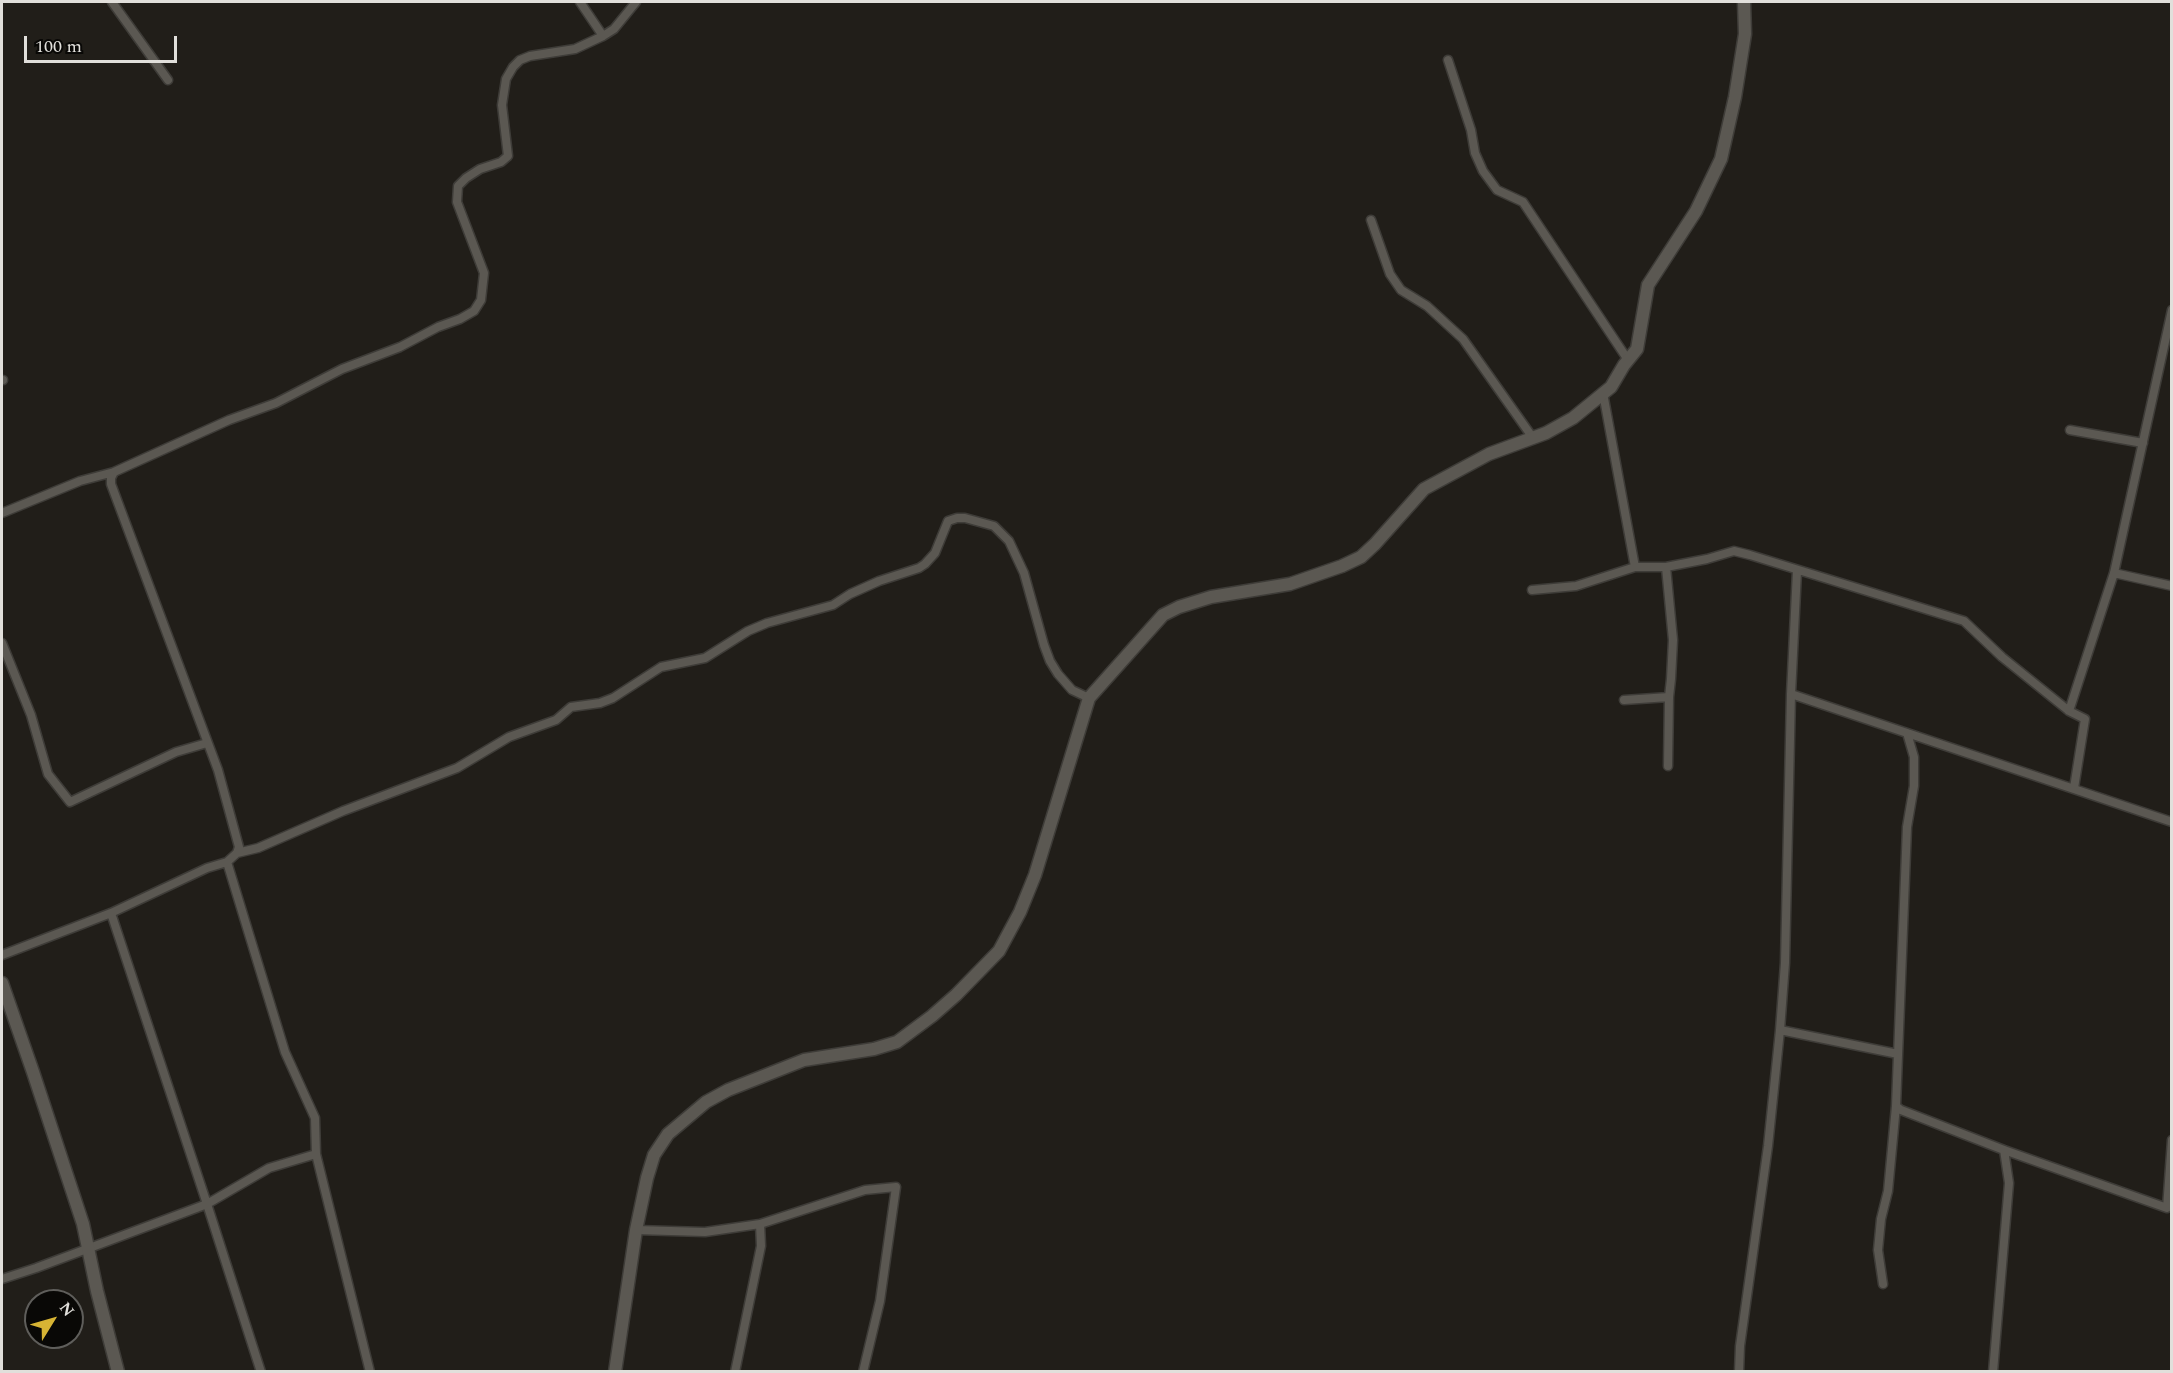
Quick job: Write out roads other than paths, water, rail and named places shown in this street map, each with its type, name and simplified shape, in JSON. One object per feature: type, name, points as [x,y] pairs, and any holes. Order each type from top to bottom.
[{"type":"street","points":[[112,2],[168,80]]},
{"type":"street","points":[[580,2],[603,36]]},
{"type":"street","points":[[2,513],[80,481],[114,472],[229,420],[276,404],[342,369],[400,346],[474,311],[481,300],[484,273],[457,202],[458,186],[480,169],[501,162],[508,156],[502,105],[506,79],[519,60],[530,56],[575,49],[603,36],[614,29],[636,2]]},
{"type":"street","points":[[615,1371],[636,1230],[647,1178],[654,1155],[668,1134],[706,1102],[728,1090],[804,1060],[874,1049],[897,1042],[948,1002],[999,951],[1020,912],[1035,875],[1089,698],[1164,615],[1211,597],[1290,584],[1361,557],[1424,489],[1489,454],[1533,438],[1573,418],[1611,387],[1637,349],[1648,285],[1696,211],[1721,159],[1735,97],[1744,34],[1744,2]]},
{"type":"street","points":[[1448,60],[1471,130],[1474,153],[1483,171],[1497,190],[1523,202],[1628,360]]},
{"type":"street","points":[[1371,220],[1390,274],[1401,290],[1427,306],[1463,339],[1533,438]]},
{"type":"street","points":[[2069,711],[2114,573],[2172,310]]},
{"type":"street","points":[[1603,393],[1635,567]]},
{"type":"street","points":[[2070,430],[2143,443]]},
{"type":"street","points":[[114,472],[111,484],[221,781],[239,847],[237,854]]},
{"type":"street","points":[[2,955],[111,913],[207,868],[227,862],[237,854],[258,848],[343,811],[457,768],[509,737],[556,720],[571,707],[600,703],[613,698],[661,667],[705,658],[767,623],[833,605],[850,594],[879,581],[919,568],[935,553],[948,521],[957,518],[994,526],[1009,541],[1024,573],[1050,661],[1072,690],[1089,698]]},
{"type":"street","points":[[1532,590],[1575,586],[1635,567],[1666,567],[1734,551],[1964,621],[2002,657],[2069,711],[2085,719],[2074,788]]},
{"type":"street","points":[[1666,567],[1673,640],[1668,697],[1668,766]]},
{"type":"street","points":[[1739,1371],[1740,1346],[1768,1146],[1785,963],[1791,694],[1797,571]]},
{"type":"street","points":[[2114,573],[2172,586]]},
{"type":"street","points":[[2,643],[6,668],[31,715],[48,774],[70,801],[176,752],[207,743]]},
{"type":"street","points":[[1791,694],[2172,822]]},
{"type":"street","points":[[1624,700],[1668,697]]},
{"type":"street","points":[[1883,1284],[1878,1250],[1881,1219],[1888,1191],[1896,1106],[1907,827],[1914,786],[1914,757],[1906,733]]},
{"type":"street","points":[[227,862],[285,1052],[315,1119],[316,1154],[370,1371]]},
{"type":"street","points":[[111,913],[261,1371]]},
{"type":"street","points":[[2,983],[83,1224],[97,1291],[118,1371]]},
{"type":"street","points":[[1780,1029],[1898,1054]]},
{"type":"street","points":[[1896,1106],[1901,1110],[2004,1150],[2167,1208],[2172,1140]]},
{"type":"street","points":[[1993,1371],[2009,1183],[2004,1150]]},
{"type":"street","points":[[2,1279],[207,1203],[269,1168],[316,1154]]},
{"type":"street","points":[[636,1230],[705,1232],[760,1224],[865,1190],[896,1187],[880,1301],[863,1371]]},
{"type":"street","points":[[735,1371],[761,1246],[760,1224]]}]
